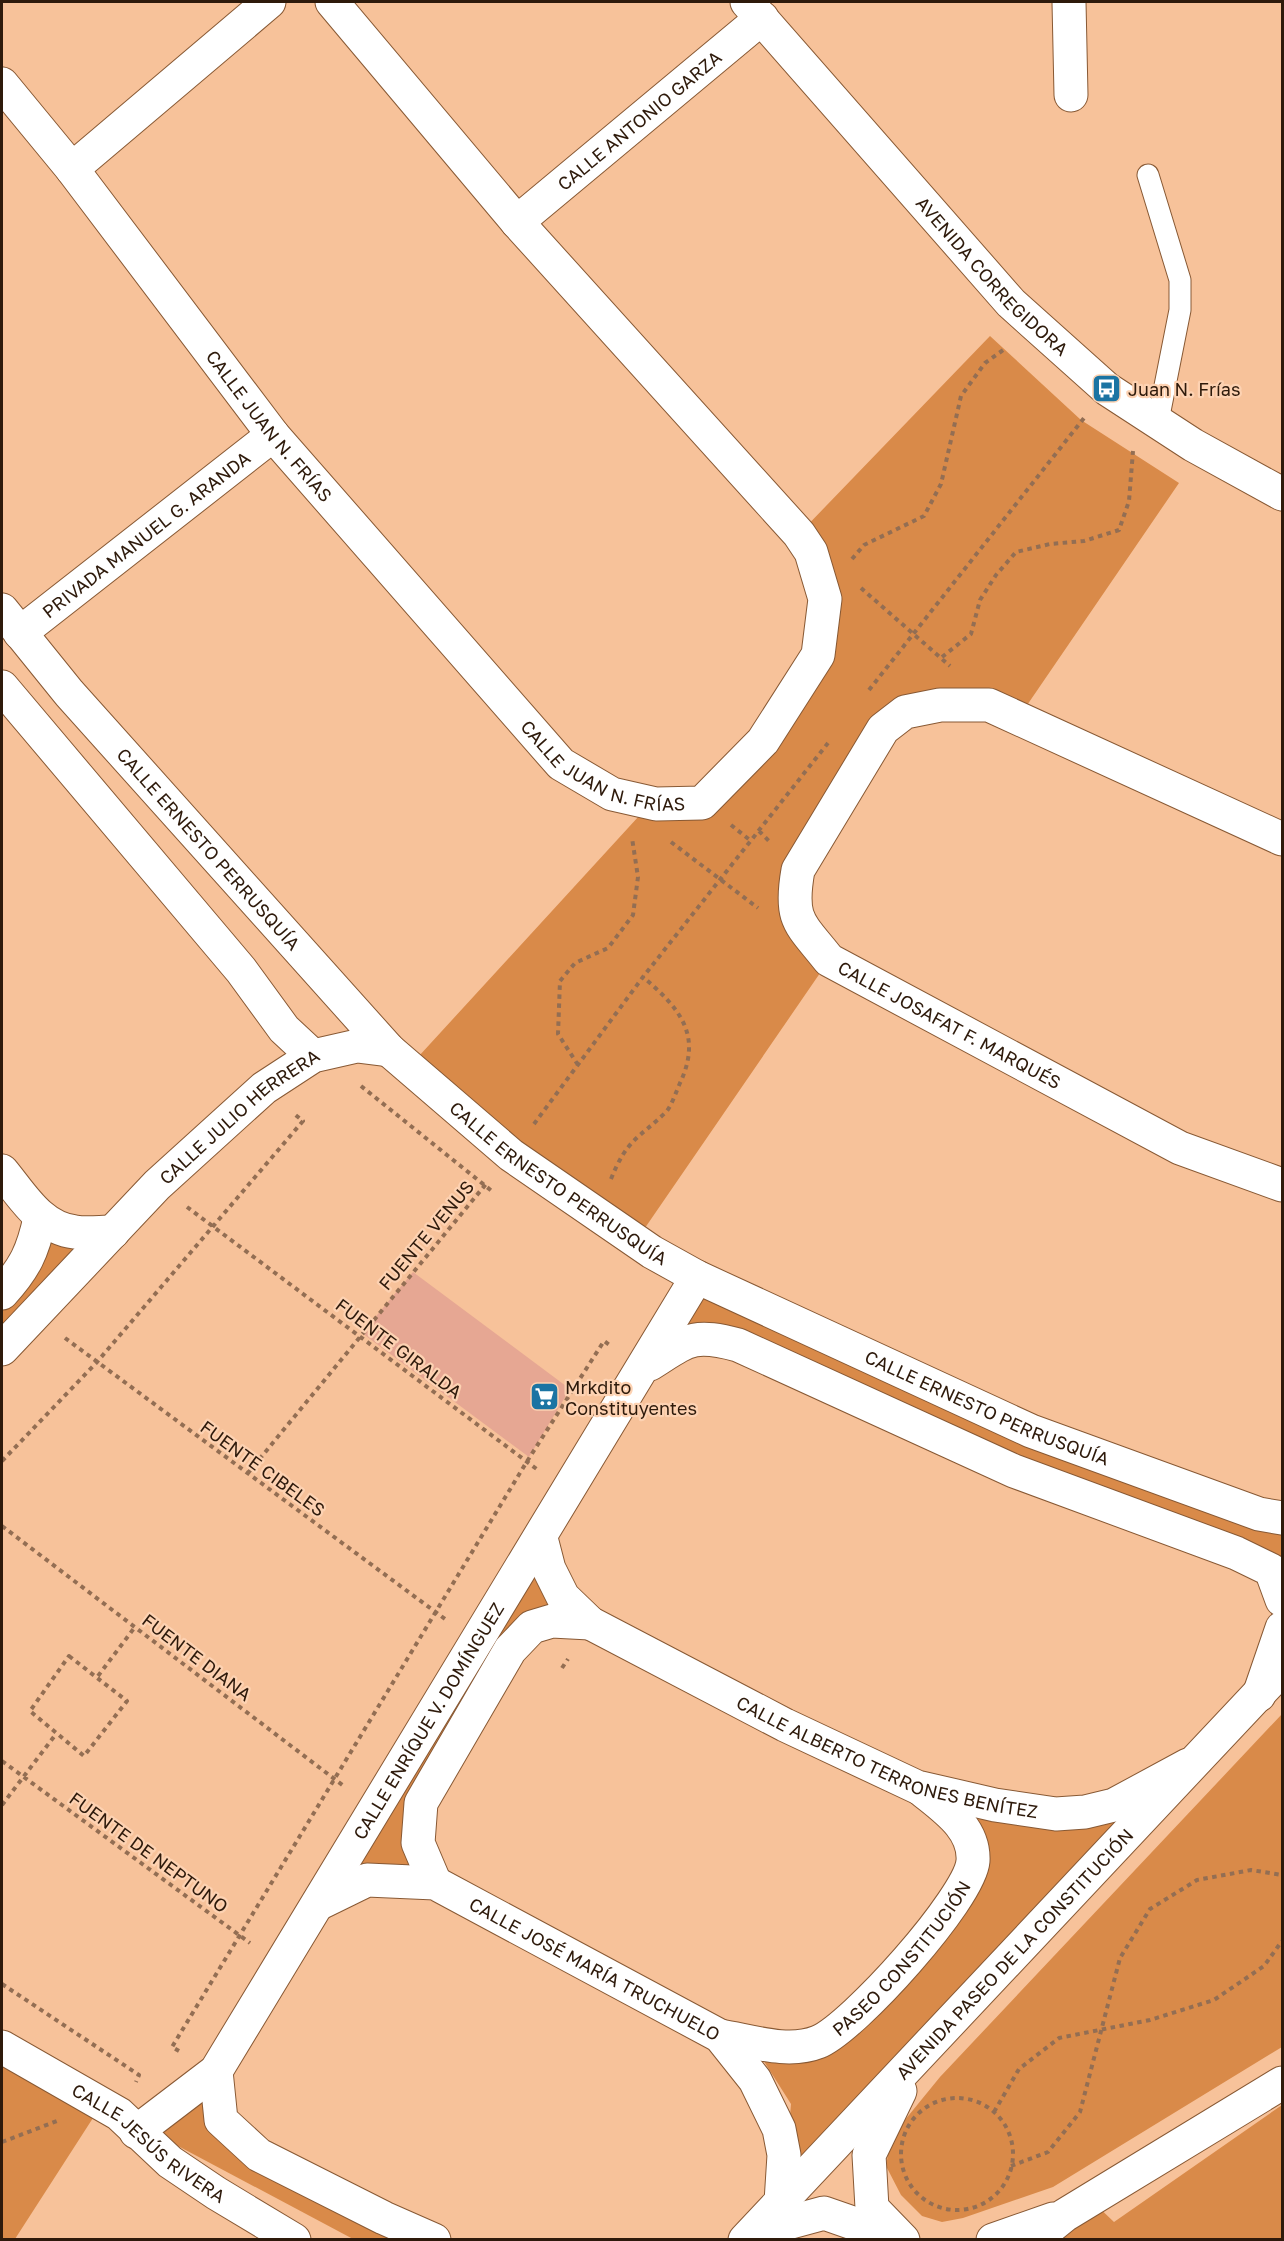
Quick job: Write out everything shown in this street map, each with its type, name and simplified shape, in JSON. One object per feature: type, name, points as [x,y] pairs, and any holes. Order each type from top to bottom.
[{"type":"street","points":[[72,169],[269,2]]},
{"type":"street","name":"CALLE JUAN N. FRÍAS","points":[[2,84],[72,169],[273,435],[561,764],[612,794],[656,804],[702,803],[763,741],[818,655],[825,599],[811,552],[799,534],[517,222],[332,2]]},
{"type":"street","points":[[1070,2],[1071,95]]},
{"type":"street","name":"CALLE ANTONIO GARZA","points":[[517,222],[755,10]]},
{"type":"street","name":"AVENIDA CORREGIDORA","points":[[755,10],[1011,303],[1043,334],[1107,389],[1193,445],[1282,494]]},
{"type":"street","name":"PRIVADA MANUEL G. ARANDA","points":[[11,621],[273,435]]},
{"type":"street","name":"CALLE ERNESTO PERRUSQUÍA","points":[[11,621],[69,693],[389,1050],[511,1155],[652,1252],[698,1277],[1031,1431],[1259,1514],[1282,1518]]},
{"type":"street","points":[[2,687],[241,970],[284,1029],[313,1056]]},
{"type":"street","name":"CALLE JOSAFAT F. MARQUÉS","points":[[1282,839],[989,705],[940,705],[905,712],[883,729],[798,870],[794,895],[796,919],[829,960],[1180,1148],[1282,1185]]},
{"type":"street","name":"CALLE JULIO HERRERA","points":[[2,1349],[157,1185],[264,1088],[313,1056],[357,1046],[389,1050]]},
{"type":"street","points":[[2,1171],[40,1218],[76,1233],[113,1232]]},
{"type":"street","points":[[2,1293],[22,1271],[31,1252],[40,1218]]},
{"type":"street","name":"CALLE ENRÍQUE V. DOMÍNGUEZ","points":[[119,2117],[216,2071],[698,1277]]},
{"type":"street","points":[[645,1366],[685,1342],[708,1337],[738,1345],[1014,1471],[1236,1552],[1271,1570],[1282,1600]]},
{"type":"street","points":[[541,1538],[549,1569],[563,1597],[590,1623]]},
{"type":"street","name":"CALLE ENRÍQUE V. DOMÍNGUEZ","points":[[435,1882],[418,1843],[421,1803],[510,1650],[532,1627],[552,1621],[590,1623]]},
{"type":"street","name":"CALLE ALBERTO TERRONES BENÍTEZ","points":[[590,1623],[785,1725],[917,1787],[1015,1808],[1056,1814],[1085,1812],[1114,1805],[1193,1763]]},
{"type":"street","points":[[1259,1695],[1282,1628]]},
{"type":"street","name":"AVENIDA PASEO DE LA CONSTITUCIÓN","points":[[745,2240],[1282,1669]]},
{"type":"street","name":"PASEO CONSTITUCIÓN","points":[[720,2036],[799,2048],[838,2032],[874,1996],[942,1918],[968,1876],[973,1860],[970,1842],[956,1816],[917,1787]]},
{"type":"street","points":[[318,1904],[367,1880],[435,1882]]},
{"type":"street","name":"CALLE JOSÉ MARÍA TRUCHUELO","points":[[435,1882],[720,2036],[755,2080],[779,2128],[784,2155],[781,2202]]},
{"type":"street","name":"CALLE JESÚS RIVERA","points":[[2,2047],[119,2117],[170,2162],[294,2240]]},
{"type":"street","points":[[903,2240],[872,2208],[869,2155],[916,2059]]},
{"type":"street","points":[[216,2071],[221,2120],[259,2155],[384,2218],[434,2240]]},
{"type":"street","points":[[1034,2240],[1065,2215],[1282,2083]]},
{"type":"street","points":[[756,2240],[769,2228],[824,2213],[873,2230],[874,2240]]},
{"type":"street","points":[[993,2240],[1065,2215]]},
{"type":"lane","points":[[1148,175],[1180,280],[1180,310],[1153,418]]},
{"type":"path","points":[[849,562],[864,545],[924,516],[941,484],[961,396],[985,363],[1010,346],[1043,334]]},
{"type":"path","points":[[862,699],[1107,389]]},
{"type":"path","points":[[942,657],[971,634],[980,600],[996,575],[1016,552],[1050,544],[1084,541],[1119,530],[1129,501],[1133,437],[1153,418]]},
{"type":"path","points":[[860,586],[942,657],[989,705]]},
{"type":"path","name":"FUENTE VENUS","points":[[248,1473],[511,1155],[643,977],[833,736]]},
{"type":"path","points":[[578,1065],[558,1034],[560,981],[575,963],[609,948],[633,915],[638,877],[630,828]]},
{"type":"path","points":[[666,838],[765,914]]},
{"type":"path","points":[[599,1216],[623,1151],[643,1130],[667,1111],[686,1070],[689,1034],[673,1003],[643,977]]},
{"type":"path","points":[[2,1461],[96,1362],[303,1121],[264,1088]]},
{"type":"path","name":"FUENTE GIRALDA","points":[[157,1185],[361,1335],[526,1463],[571,1488]]},
{"type":"path","name":"FUENTE CIBELES","points":[[34,1315],[477,1642]]},
{"type":"path","points":[[216,2071],[171,2047],[334,1778],[526,1463],[604,1341],[645,1366]]},
{"type":"path","name":"FUENTE DIANA","points":[[2,1526],[376,1810]]},
{"type":"path","points":[[98,1676],[135,1627]]},
{"type":"path","points":[[69,1656],[98,1676],[127,1701],[84,1756],[30,1711],[69,1656]]},
{"type":"path","points":[[2,1805],[56,1734]]},
{"type":"path","name":"FUENTE DE NEPTUNO","points":[[2,1761],[281,1965]]},
{"type":"path","points":[[1011,2166],[1048,2152],[1080,2112],[1120,1958],[1150,1909],[1197,1880],[1251,1870],[1282,1875]]},
{"type":"path","points":[[994,2112],[1019,2069],[1059,2038],[1150,2020],[1214,2000],[1264,1966],[1282,1941]]},
{"type":"path","points":[[2,1984],[139,2075],[119,2117],[2,2142]]},
{"type":"path","points":[[958,2098],[978,2101],[994,2112],[1006,2126],[1013,2151],[1011,2166],[1005,2183],[994,2196],[978,2206],[960,2210],[935,2206],[910,2186],[903,2167],[901,2147],[907,2128],[919,2112],[938,2101],[958,2098]]},
{"type":"shaded area","points":[[990,336],[1081,420],[1179,483],[1021,714],[991,700],[883,729],[798,870],[829,960],[636,1241],[408,1068],[639,816],[702,803],[818,655],[799,534]]},
{"type":"shaded area","points":[[40,1218],[93,1232],[2,1349],[2,1293]]},
{"type":"shaded area","points":[[697,1277],[1282,1518],[1282,1600],[1271,1570],[738,1345],[645,1366]]},
{"type":"shaded area","points":[[541,1538],[563,1597],[532,1627],[421,1803],[435,1883],[318,1904]]},
{"type":"shaded area","points":[[1282,1714],[1282,2047],[1053,2187],[963,2218],[942,2222],[922,2216],[901,2195],[886,2166],[891,2137],[940,2077]]},
{"type":"shaded area","points":[[1189,1769],[783,2199],[791,2104],[751,2041],[799,2052],[980,1882],[935,1791],[1054,1826]]},
{"type":"shaded area","points":[[2,2047],[102,2104],[15,2239],[2,2239]]},
{"type":"shaded area","points":[[216,2071],[221,2120],[434,2239],[353,2239],[148,2130]]},
{"type":"shaded area","points":[[1282,2105],[1282,2239],[1038,2240],[1092,2201],[1114,2222]]},
{"type":"building","points":[[413,1272],[570,1389],[529,1457],[362,1333]]},
{"type":"place","name":"Juan N. Frías","points":[[1107,389]]},
{"type":"place","name":"Mrkdito Constituyentes","points":[[544,1397]]}]
